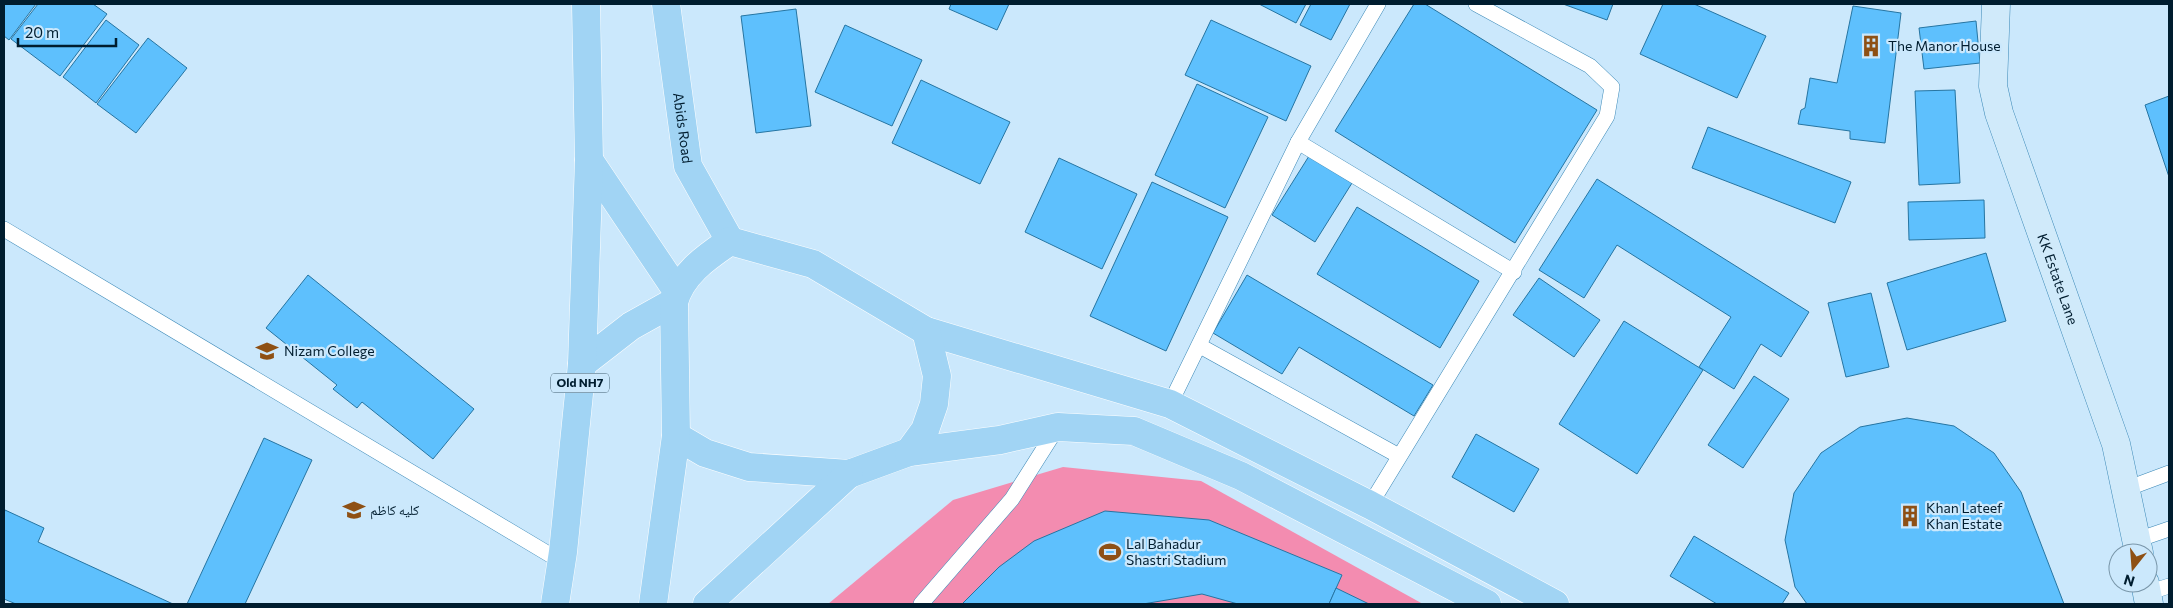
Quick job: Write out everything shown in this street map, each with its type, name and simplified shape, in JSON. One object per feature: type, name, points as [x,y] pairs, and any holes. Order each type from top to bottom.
[{"type":"main road","name":"Old NH7","points":[[555,604],[562,562],[582,364],[589,160],[586,4]]},
{"type":"main road","name":"Abids Road","points":[[666,4],[688,166],[730,241]]},
{"type":"main road","name":"KK Estate Lane","points":[[1996,4],[1993,86],[1999,113],[2116,444],[2137,543]]},
{"type":"main road","points":[[589,160],[675,296],[676,436],[653,604]]},
{"type":"main road","points":[[582,364],[631,326],[675,296],[698,264],[730,241],[813,264],[926,331],[1170,404],[1370,505],[1555,604]]},
{"type":"main road","points":[[909,452],[925,430],[934,404],[937,376],[926,331]]},
{"type":"main road","points":[[708,604],[849,474],[909,452],[1000,440],[1058,427],[1134,431],[1241,476],[1487,604]]},
{"type":"main road","points":[[676,436],[705,453],[749,467],[849,474]]},
{"type":"lane","points":[[1170,404],[1298,142],[1378,4]]},
{"type":"lane","points":[[1370,505],[1514,272],[1607,116],[1612,88],[1590,66],[1476,4]]},
{"type":"lane","points":[[1298,142],[1514,272]]},
{"type":"lane","points":[[4,229],[562,562]]},
{"type":"lane","points":[[1200,346],[1399,456]]},
{"type":"lane","points":[[921,604],[1012,499],[1058,427]]},
{"type":"lane","points":[[2126,489],[2169,472]]},
{"type":"lane","points":[[2143,543],[2169,529]]},
{"type":"shaded area","name":"Lal Bahadur Shastri Stadium","points":[[1063,467],[1201,481],[1423,604],[828,604],[953,500]]},
{"type":"building","points":[[4,4],[36,4],[9,40],[4,36]]},
{"type":"building","points":[[38,4],[93,4],[107,14],[60,76],[11,39]]},
{"type":"building","points":[[951,4],[1009,4],[997,30],[949,9]]},
{"type":"building","points":[[1259,4],[1306,4],[1296,23]]},
{"type":"building","points":[[1311,4],[1350,4],[1331,40],[1300,25]]},
{"type":"building","points":[[1414,4],[1425,4],[1597,110],[1515,243],[1335,131]]},
{"type":"building","points":[[1563,4],[1613,4],[1607,20]]},
{"type":"building","points":[[1663,4],[1694,4],[1766,36],[1737,98],[1640,54]]},
{"type":"building","name":"The Manor House","points":[[1853,6],[1901,13],[1885,143],[1850,139],[1850,131],[1798,124],[1801,110],[1805,108],[1810,78],[1837,83]]},
{"type":"building","points":[[796,9],[811,126],[756,133],[741,16]]},
{"type":"building","points":[[106,20],[139,45],[96,103],[63,77]]},
{"type":"building","points":[[1211,20],[1311,66],[1286,121],[1185,75]]},
{"type":"building","points":[[1976,21],[1980,63],[1924,69],[1919,28]]},
{"type":"building","points":[[845,25],[922,60],[892,126],[815,92]]},
{"type":"building","points":[[148,38],[187,68],[136,133],[97,104]]},
{"type":"building","points":[[921,80],[1010,122],[980,184],[892,143]]},
{"type":"building","points":[[1197,84],[1268,117],[1225,208],[1155,175]]},
{"type":"building","points":[[1955,90],[1960,183],[1919,185],[1915,91]]},
{"type":"building","points":[[2169,96],[2169,177],[2145,105]]},
{"type":"building","points":[[1708,127],[1851,182],[1835,223],[1692,168]]},
{"type":"building","points":[[1309,156],[1352,183],[1315,242],[1272,215]]},
{"type":"building","points":[[1059,158],[1137,194],[1102,269],[1025,232]]},
{"type":"building","points":[[1597,179],[1809,312],[1781,357],[1761,344],[1734,389],[1699,367],[1731,317],[1617,245],[1584,298],[1539,270]]},
{"type":"building","points":[[1152,182],[1228,217],[1166,351],[1090,316]]},
{"type":"building","points":[[1984,200],[1985,238],[1909,240],[1908,202]]},
{"type":"building","points":[[1357,207],[1479,281],[1440,348],[1317,274]]},
{"type":"building","points":[[1986,253],[2006,321],[1907,350],[1887,283]]},
{"type":"building","points":[[308,275],[474,409],[433,459],[362,402],[357,408],[333,389],[337,385],[266,328]]},
{"type":"building","points":[[1247,275],[1433,385],[1414,416],[1299,347],[1282,374],[1213,333]]},
{"type":"building","points":[[1539,278],[1600,320],[1574,357],[1513,315]]},
{"type":"building","points":[[1871,293],[1889,367],[1846,377],[1828,303]]},
{"type":"building","points":[[1624,321],[1703,370],[1637,474],[1559,424]]},
{"type":"building","points":[[1754,376],[1789,399],[1743,468],[1708,445]]},
{"type":"building","name":"Khan Lateef Khan Estate","points":[[1907,418],[1954,426],[1994,453],[2021,492],[2064,604],[1807,604],[1795,587],[1785,540],[1794,493],[1821,453],[1860,427]]},
{"type":"building","points":[[1476,434],[1539,469],[1514,512],[1452,477]]},
{"type":"building","points":[[264,438],[312,460],[245,604],[187,604]]},
{"type":"building","points":[[5,510],[44,528],[38,542],[173,604],[16,604],[4,599]]},
{"type":"building","points":[[1105,511],[1209,520],[1342,575],[1329,604],[1238,604],[1202,594],[1143,604],[962,604],[999,567],[1034,541]]},
{"type":"building","points":[[1694,536],[1789,593],[1782,604],[1717,604],[1670,576]]},
{"type":"building","points":[[1336,588],[1369,604],[1329,604]]},
{"type":"place","name":"The Manor House","points":[[1871,46]]},
{"type":"place","name":"Nizam College","points":[[267,351]]},
{"type":"place","name":"كليه كاظم","points":[[354,510]]},
{"type":"place","name":"Khan Lateef Khan Estate","points":[[1910,516]]},
{"type":"place","name":"Lal Bahadur Shastri Stadium","points":[[1110,552]]}]
